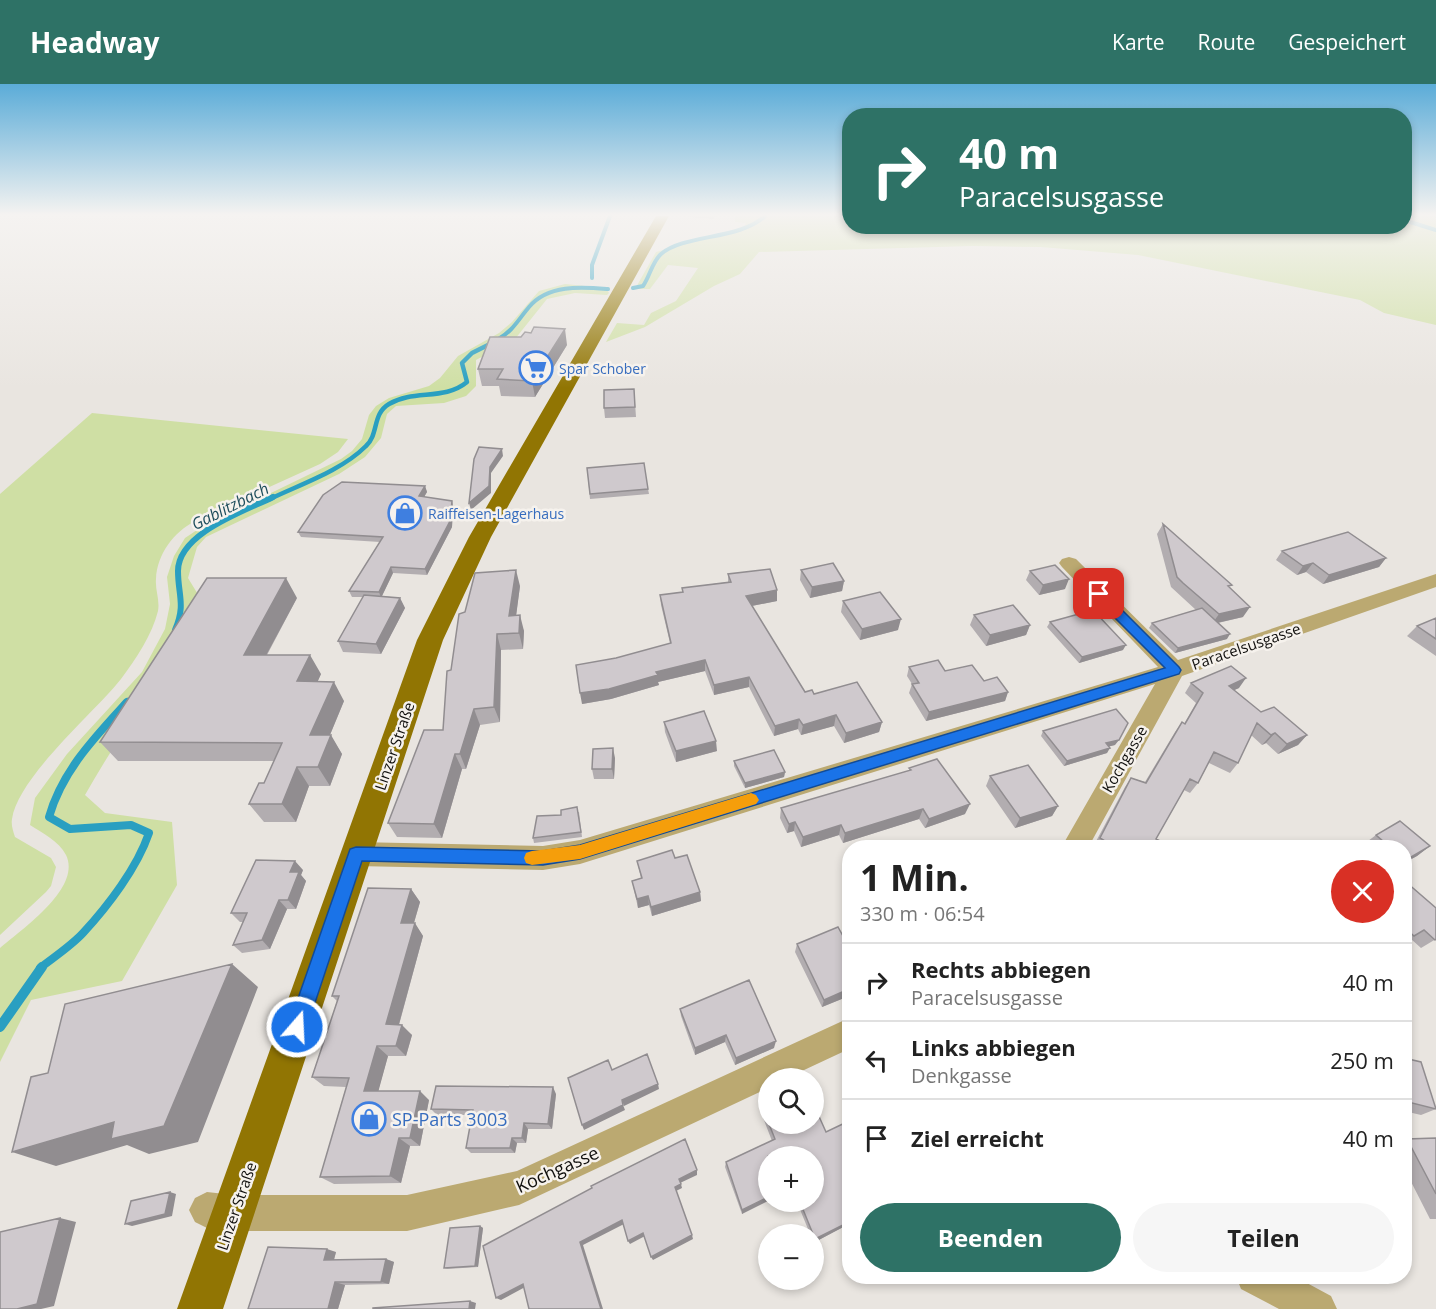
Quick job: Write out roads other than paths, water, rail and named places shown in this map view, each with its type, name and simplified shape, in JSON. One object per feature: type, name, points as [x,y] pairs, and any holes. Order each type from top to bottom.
[{"type":"main road","name":"Linzer Straße","points":[[200,1309],[220,1211],[356,854],[430,640],[460,575],[631,273]]},
{"type":"street","points":[[1068,563],[1174,670]]},
{"type":"street","name":"Paracelsusgasse","points":[[356,854],[543,858],[580,852],[1174,670],[1436,580]]},
{"type":"street","name":"Kochgasse","points":[[1078,840],[1174,670]]},
{"type":"street","name":"Kochgasse","points":[[220,1211],[407,1214],[519,1188],[842,1036]]},
{"type":"street","points":[[1270,1284],[1318,1309]]},
{"type":"waterway","points":[[592,273],[592,278]]},
{"type":"waterway","name":"Gablitzbach","points":[[633,288],[643,286],[650,273]]},
{"type":"waterway","name":"Gablitzbach","points":[[497,340],[511,329],[529,307],[546,294],[566,289],[608,289]]},
{"type":"waterway","name":"Gablitzbach","points":[[270,499],[333,470],[356,455],[370,441],[380,413],[389,404],[408,397],[449,391],[467,382],[462,363],[472,353],[500,339]]},
{"type":"waterway","name":"Gablitzbach","points":[[175,630],[181,607],[178,571],[181,557],[189,545],[215,525],[273,497]]},
{"type":"waterway","name":"Gablitzbach","points":[[40,968],[78,938],[102,911],[137,860],[149,833],[131,825],[70,829],[49,817],[62,785],[81,755],[127,702]]},
{"type":"waterway","name":"Gablitzbach","points":[[0,1027],[42,967]]},
{"type":"place","name":"Spar Schober","points":[[536,368]]},
{"type":"place","name":"Raiffeisen-Lagerhaus","points":[[405,513]]},
{"type":"place","name":"SP-Parts 3003","points":[[369,1119]]}]
